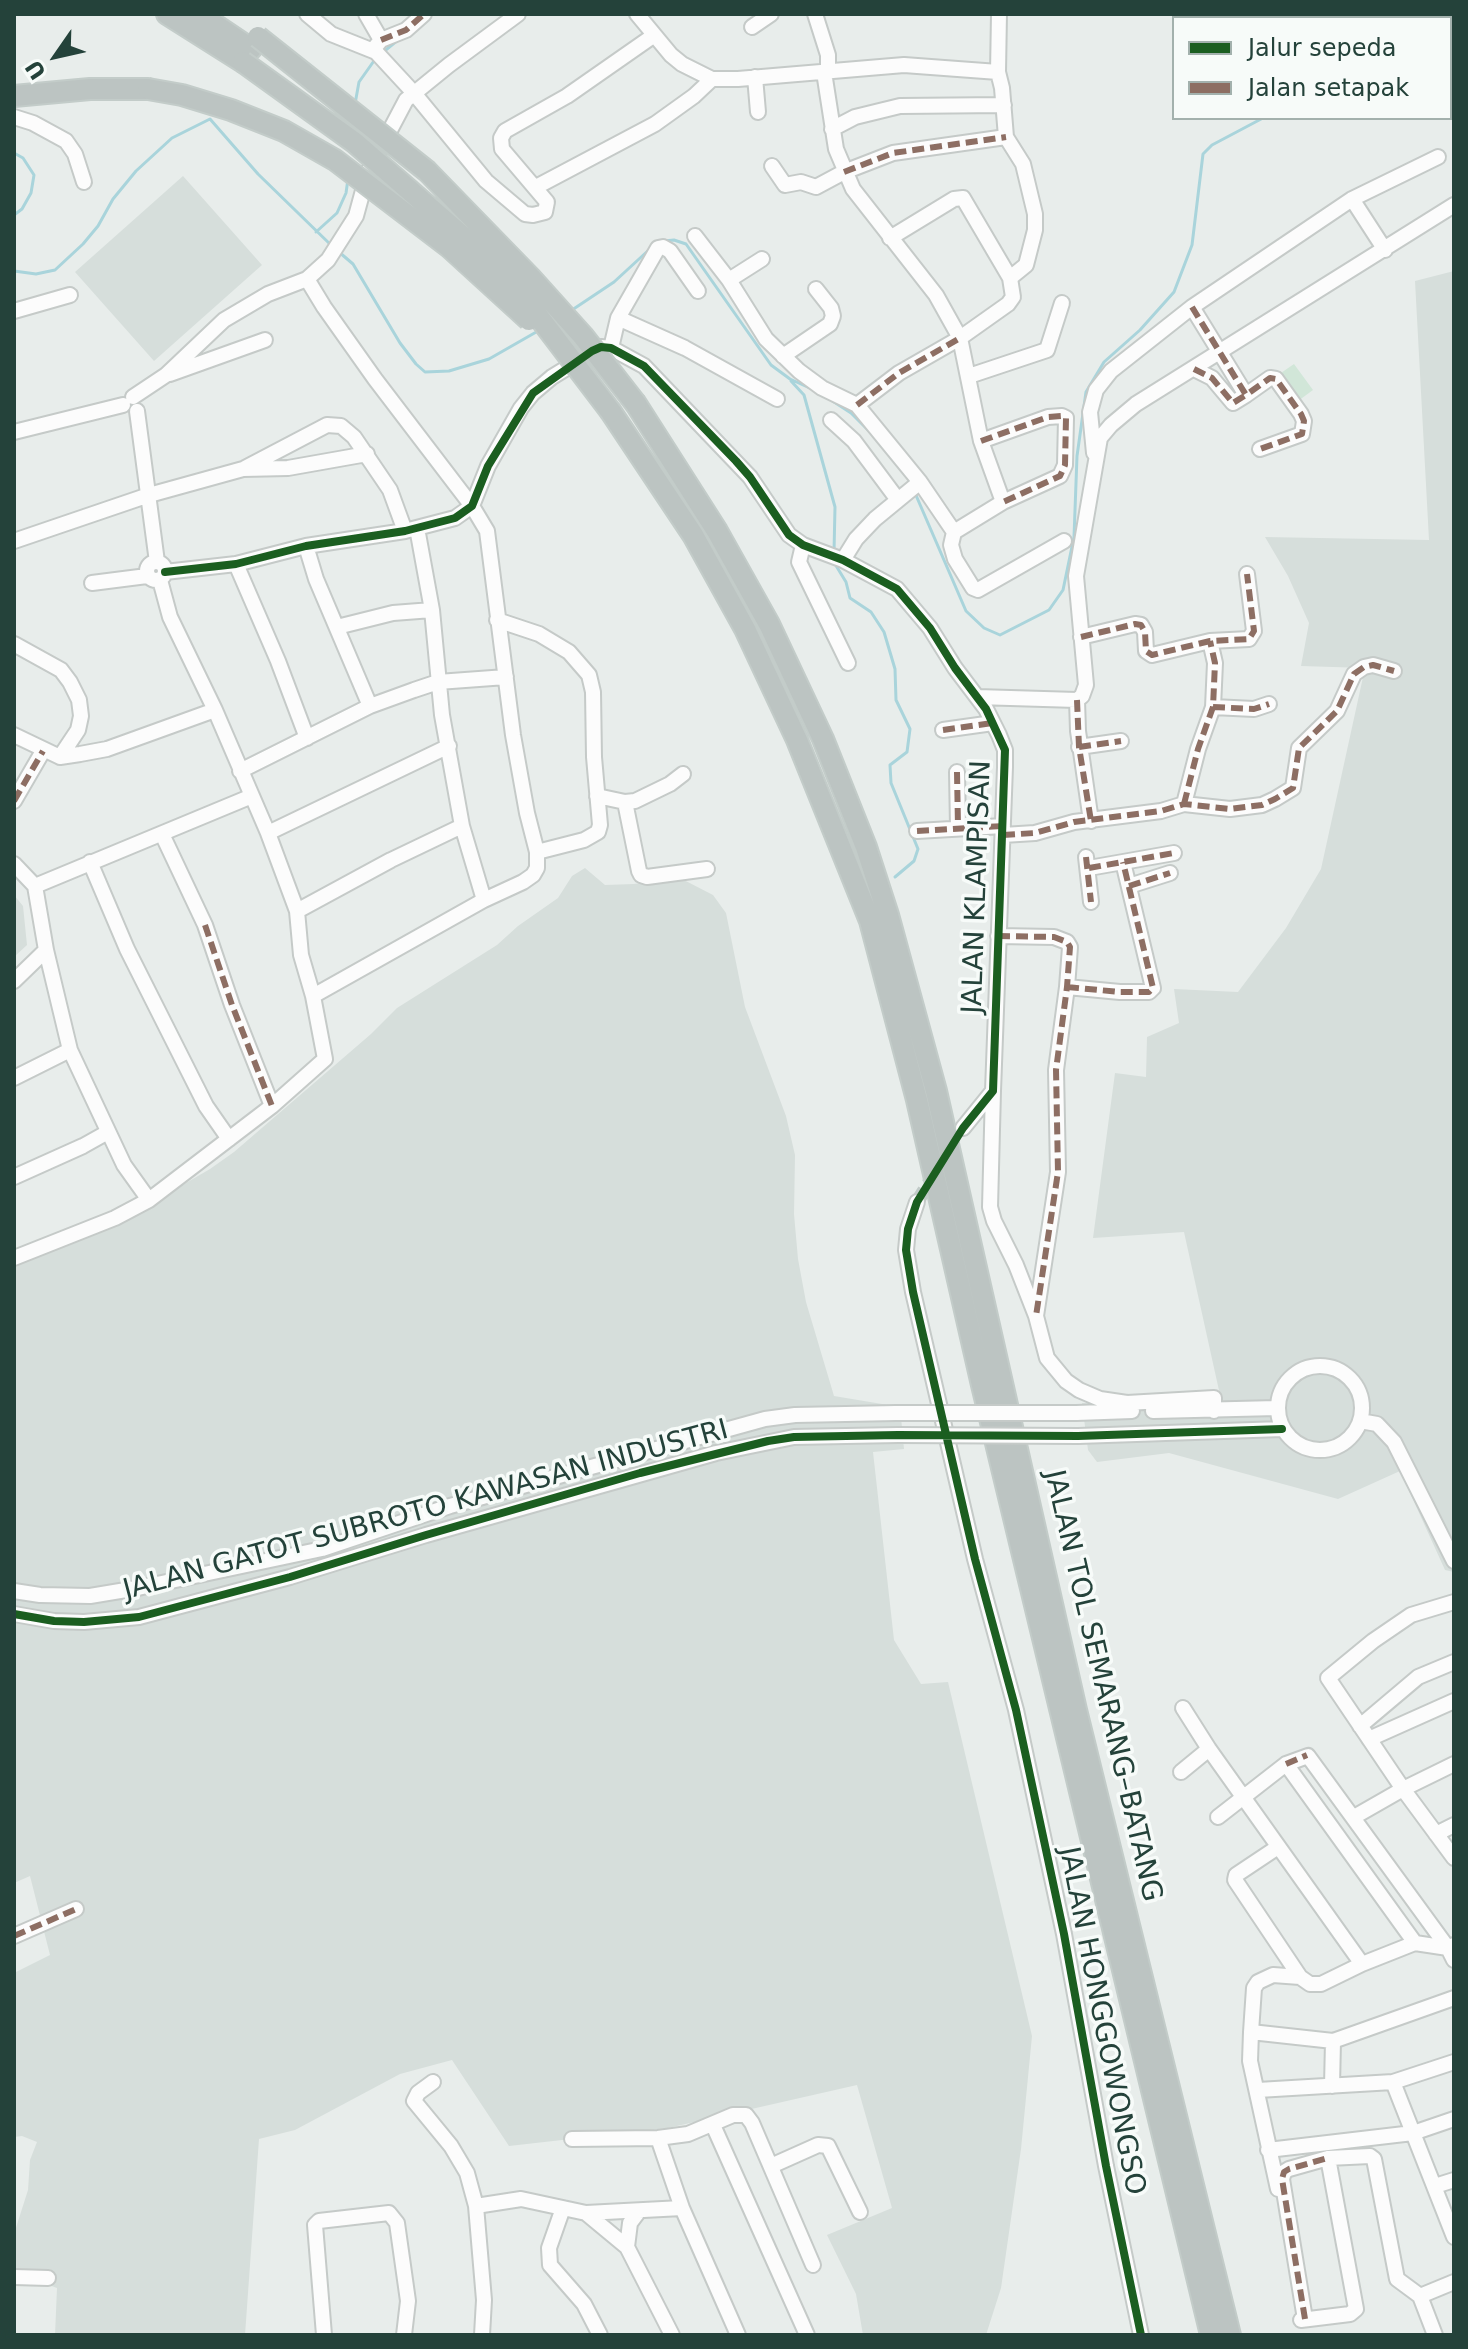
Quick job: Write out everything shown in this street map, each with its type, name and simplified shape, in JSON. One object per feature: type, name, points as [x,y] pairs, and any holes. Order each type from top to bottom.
[{"type":"highway","points":[[167,14],[251,49]]},
{"type":"highway","points":[[199,14],[251,49],[409,188],[519,291],[568,354]]},
{"type":"highway","points":[[224,14],[251,49]]},
{"type":"highway","name":"JALAN TOL SEMARANG–BATANG","points":[[251,49],[427,171],[583,336],[636,404],[717,531],[769,624],[823,739],[866,847],[917,1100],[982,1385],[1211,2335]]},
{"type":"highway","points":[[14,96],[90,89],[148,89],[182,95],[231,110],[284,131],[335,160],[449,247],[568,354]]},
{"type":"highway","name":"JALAN TOL SEMARANG–BATANG","points":[[568,354],[611,412],[693,535],[745,629],[797,740],[840,847],[879,918],[936,1091],[1076,1710],[1230,2335]]},
{"type":"street","points":[[307,14],[331,34],[378,50]]},
{"type":"street","points":[[366,14],[378,50],[486,181],[525,214],[540,215],[547,208],[543,194],[506,155],[500,144],[505,131],[567,96],[653,36]]},
{"type":"street","points":[[378,50],[424,14]]},
{"type":"street","points":[[14,432],[131,405],[240,309],[307,279],[328,260],[346,235],[356,216],[368,172],[399,110],[413,92],[518,14]]},
{"type":"street","points":[[637,14],[653,36],[682,64],[712,79],[904,65],[998,72]]},
{"type":"street","points":[[752,27],[771,14]]},
{"type":"street","points":[[815,14],[828,55],[826,71],[832,129],[844,172],[867,210],[936,295],[960,338],[981,441],[1003,502]]},
{"type":"street","points":[[999,14],[998,72],[1006,137],[1023,164],[1035,214],[1035,230],[1026,265],[1010,278]]},
{"type":"street","points":[[755,77],[758,112]]},
{"type":"street","points":[[536,187],[655,124],[712,79]]},
{"type":"street","points":[[832,129],[855,117],[900,106],[1004,105]]},
{"type":"street","points":[[14,117],[33,123],[66,141],[75,154],[84,182]]},
{"type":"street","points":[[772,166],[788,185],[801,182],[816,187],[844,172],[893,153],[1006,137]]},
{"type":"street","points":[[977,697],[1077,700],[1082,696],[1086,685],[1076,576],[1095,477],[1090,421],[1099,385],[1111,371],[1192,307],[1352,199],[1438,157]]},
{"type":"street","points":[[857,405],[899,373],[960,338],[1008,304],[1013,297],[1010,278],[963,198],[954,199],[890,238]]},
{"type":"street","points":[[1352,199],[1385,250]]},
{"type":"street","points":[[1095,460],[1100,438],[1136,404],[1454,205]]},
{"type":"street","points":[[695,236],[729,280],[766,339],[822,388],[857,405],[954,532]]},
{"type":"street","points":[[611,348],[618,318],[660,247],[670,251],[698,291]]},
{"type":"street","points":[[729,280],[762,259]]},
{"type":"street","points":[[307,279],[375,379],[472,506],[487,531],[497,620],[527,813],[537,852],[537,868],[533,875],[313,996]]},
{"type":"street","points":[[783,356],[830,324],[833,316],[831,308],[816,289]]},
{"type":"street","points":[[14,311],[70,295]]},
{"type":"street","points":[[969,376],[1047,350],[1062,303]]},
{"type":"street","points":[[1192,307],[1246,395]]},
{"type":"street","points":[[618,318],[685,348],[777,399]]},
{"type":"street","points":[[212,331],[232,353]]},
{"type":"street","points":[[166,375],[265,340]]},
{"type":"street","points":[[92,583],[157,572],[236,564],[306,546],[411,530],[455,518],[472,506],[488,466],[533,393],[592,351],[601,347],[611,348],[644,366],[750,477],[789,535],[809,547],[799,562],[848,663]]},
{"type":"street","points":[[1194,369],[1212,378],[1233,403],[1270,378],[1276,379],[1304,421],[1302,434],[1260,449]]},
{"type":"street","points":[[14,1258],[115,1218],[149,1200],[272,1106],[325,1059],[313,996],[301,955],[297,911],[268,833],[215,710],[170,617],[157,572],[149,495],[131,405]]},
{"type":"street","points":[[981,441],[1048,417],[1066,418],[1065,465],[1060,476],[1003,502],[954,532],[951,545],[955,559],[973,588],[978,590],[1064,541]]},
{"type":"street","points":[[831,420],[854,441],[902,497]]},
{"type":"street","points":[[243,469],[333,424],[341,426],[354,437],[390,490],[411,530],[432,610],[438,682],[462,826],[484,900]]},
{"type":"street","points":[[14,541],[149,495],[243,469],[288,468],[367,454]]},
{"type":"street","points":[[840,559],[875,519],[919,483]]},
{"type":"street","points":[[306,546],[316,579],[370,706]]},
{"type":"street","name":"JALAN KLAMPISAN","points":[[809,547],[840,559],[897,589],[930,628],[977,697],[1005,750],[990,1207],[1036,1316],[1047,1358],[1066,1381],[1100,1399],[1127,1403],[1214,1398],[1214,1411]]},
{"type":"street","points":[[236,564],[307,738]]},
{"type":"street","points":[[1081,637],[1141,625],[1145,632],[1146,651],[1152,655],[1210,641],[1252,637],[1254,631],[1247,574]]},
{"type":"street","points":[[337,627],[393,613],[432,610]]},
{"type":"street","points":[[497,620],[553,641],[582,664],[589,675],[594,707],[598,832],[591,837],[537,852]]},
{"type":"street","points":[[1184,804],[1213,707],[1215,663],[1210,641]]},
{"type":"street","points":[[14,644],[61,670],[79,700],[81,716],[78,730],[60,757]]},
{"type":"street","points":[[917,831],[958,827],[1035,833],[1065,824],[1161,811],[1184,804],[1230,809],[1262,805],[1289,793],[1293,788],[1299,748],[1337,711],[1354,674],[1373,665],[1394,671]]},
{"type":"street","points":[[240,771],[370,706],[438,682],[506,677]]},
{"type":"street","points":[[1077,700],[1079,747],[1091,821]]},
{"type":"street","points":[[1213,707],[1254,709],[1269,704]]},
{"type":"street","points":[[14,735],[60,757],[107,749],[215,710]]},
{"type":"street","points":[[943,730],[993,723]]},
{"type":"street","points":[[1079,747],[1121,741]]},
{"type":"street","points":[[268,833],[449,746]]},
{"type":"street","points":[[14,801],[43,751]]},
{"type":"street","points":[[957,772],[958,827]]},
{"type":"street","points":[[597,796],[625,802],[649,795],[683,774]]},
{"type":"street","points":[[35,886],[252,796]]},
{"type":"street","points":[[625,802],[641,875],[647,877],[707,869]]},
{"type":"street","points":[[297,911],[462,826]]},
{"type":"street","points":[[162,834],[205,925],[232,1005],[272,1106]]},
{"type":"street","points":[[1091,902],[1087,862],[1123,862],[1174,853]]},
{"type":"street","points":[[90,862],[134,963],[206,1106],[229,1139]]},
{"type":"street","points":[[1067,987],[1120,992],[1149,992],[1153,988],[1123,862]]},
{"type":"street","points":[[14,864],[35,886],[46,950],[70,1050],[124,1165],[149,1200]]},
{"type":"street","points":[[1129,886],[1170,873]]},
{"type":"street","points":[[998,936],[1054,937],[1067,942],[1070,947],[1056,1070],[1058,1172],[1036,1316]]},
{"type":"street","points":[[14,981],[46,950]]},
{"type":"street","points":[[14,1078],[70,1050]]},
{"type":"street","points":[[963,1128],[993,1091]]},
{"type":"street","points":[[14,1177],[108,1132]]},
{"type":"street","name":"JALAN HONGGOWONGSO","points":[[917,1202],[906,1239],[910,1278],[972,1544],[1016,1710],[1064,1934],[1106,2166],[1141,2335]]},
{"type":"street","points":[[1315,1366],[1339,1370],[1356,1387],[1361,1398],[1360,1421],[1347,1441],[1323,1451],[1299,1446],[1282,1429],[1277,1408],[1284,1384],[1292,1375],[1315,1366]]},
{"type":"street","name":"JALAN GATOT SUBROTO KAWASAN INDUSTRI","points":[[14,1591],[90,1596],[322,1549],[450,1506],[765,1419],[795,1415],[1277,1408]]},
{"type":"street","points":[[1360,1421],[1377,1424],[1394,1442],[1454,1561]]},
{"type":"street","name":"JALAN GATOT SUBROTO KAWASAN INDUSTRI","points":[[14,1614],[54,1621],[84,1622],[139,1617],[290,1577],[426,1535],[729,1450],[794,1437],[1078,1436],[1282,1429]]},
{"type":"street","points":[[1454,1602],[1411,1615],[1333,1672],[1328,1681],[1454,1858]]},
{"type":"street","points":[[1360,1726],[1418,1677],[1454,1662]]},
{"type":"street","points":[[1369,1739],[1454,1701]]},
{"type":"street","points":[[1183,1708],[1362,1964]]},
{"type":"street","points":[[1181,1772],[1209,1749]]},
{"type":"street","points":[[1218,1817],[1286,1764],[1305,1755],[1310,1756],[1452,1951]]},
{"type":"street","points":[[1286,1764],[1415,1943]]},
{"type":"street","points":[[1354,1817],[1454,1764]]},
{"type":"street","points":[[1436,1834],[1454,1825]]},
{"type":"street","points":[[1278,1847],[1236,1875],[1237,1883],[1300,1977],[1310,1984],[1321,1984],[1415,1943],[1452,1951]]},
{"type":"street","points":[[14,1936],[76,1909]]},
{"type":"street","points":[[1300,1977],[1273,1975],[1258,1982],[1254,1988],[1250,2061],[1280,2198],[1303,2325]]},
{"type":"street","points":[[1251,2032],[1333,2041],[1454,1998]]},
{"type":"street","points":[[1332,2086],[1333,2041]]},
{"type":"street","points":[[1258,2090],[1393,2082],[1454,2062]]},
{"type":"street","points":[[433,2082],[418,2093],[414,2101],[451,2146],[467,2173],[476,2206],[484,2300],[482,2335]]},
{"type":"street","points":[[1393,2082],[1454,2237]]},
{"type":"street","points":[[572,2139],[658,2138],[688,2134],[733,2115],[746,2115],[813,2265]]},
{"type":"street","points":[[1268,2150],[1413,2133],[1454,2119]]},
{"type":"street","points":[[713,2125],[807,2335]]},
{"type":"street","points":[[658,2138],[682,2208],[738,2335]]},
{"type":"street","points":[[771,2166],[818,2145],[828,2146],[860,2212]]},
{"type":"street","points":[[1303,2325],[1282,2179],[1284,2172],[1328,2158],[1370,2156],[1374,2159],[1397,2279],[1420,2296],[1435,2335]]},
{"type":"street","points":[[1303,2325],[1350,2314],[1356,2309],[1328,2158]]},
{"type":"street","points":[[1435,2186],[1454,2180]]},
{"type":"street","points":[[476,2206],[521,2199],[586,2213],[682,2208]]},
{"type":"street","points":[[563,2208],[549,2248],[550,2265],[584,2304],[600,2335]]},
{"type":"street","points":[[627,2247],[630,2223],[639,2211]]},
{"type":"street","points":[[324,2335],[315,2225],[319,2221],[389,2213],[397,2223],[408,2301],[404,2335]]},
{"type":"street","points":[[586,2213],[627,2247],[672,2335]]},
{"type":"street","points":[[14,2277],[48,2278]]},
{"type":"street","points":[[1420,2296],[1454,2282]]},
{"type":"shaded area","points":[[1454,14],[1454,109],[1452,16],[1412,16]]},
{"type":"shaded area","points":[[183,176],[262,265],[154,361],[75,272]]},
{"type":"shaded area","points":[[1454,271],[1454,1572],[1445,1570],[1400,1471],[1338,1499],[1169,1453],[1097,1462],[1088,1450],[1082,1403],[1163,1402],[1220,1395],[1184,1232],[1093,1238],[1115,1073],[1146,1077],[1147,1037],[1179,1023],[1174,989],[1238,992],[1286,928],[1321,869],[1365,668],[1301,666],[1309,623],[1288,576],[1265,537],[1429,540],[1415,281]]},
{"type":"shaded area","points":[[585,868],[605,885],[678,877],[713,895],[726,913],[745,1007],[786,1116],[795,1155],[794,1214],[798,1259],[806,1302],[834,1396],[900,1407],[904,1449],[873,1452],[894,1640],[921,1684],[948,1682],[1032,2036],[1021,2149],[1001,2288],[986,2335],[863,2335],[856,2294],[827,2235],[892,2208],[857,2085],[668,2128],[509,2146],[452,2060],[400,2074],[295,2130],[259,2139],[245,2335],[55,2335],[57,2288],[14,2272],[14,2234],[28,2190],[30,2160],[37,2142],[22,2136],[14,2137],[14,1973],[50,1955],[30,1876],[14,1883],[14,1264],[155,1201],[210,1169],[234,1152],[397,1008],[497,945],[558,898],[572,876]]},
{"type":"shaded area","points":[[14,895],[23,906],[27,945],[14,957]]},
{"type":"green space","points":[[1294,364],[1313,390],[1298,401],[1278,375]]},
{"type":"waterway","points":[[382,53],[398,40]]},
{"type":"waterway","points":[[355,104],[359,82],[376,58]]},
{"type":"waterway","points":[[14,271],[36,274],[55,270],[98,226],[113,199],[136,171],[172,138],[210,119],[258,174],[333,247]]},
{"type":"waterway","points":[[915,493],[966,611],[984,628],[1000,635],[1049,610],[1063,590],[1074,537],[1077,456],[1086,392],[1104,362],[1140,330],[1174,292],[1192,245],[1203,154],[1212,145],[1259,120]]},
{"type":"waterway","points":[[14,153],[23,158],[34,175],[31,193],[22,209],[14,215]]},
{"type":"waterway","points":[[316,232],[337,213],[346,193],[348,179]]},
{"type":"waterway","points":[[664,241],[686,244],[771,365],[790,379],[814,390]]},
{"type":"waterway","points":[[572,310],[614,282],[651,248]]},
{"type":"waterway","points":[[339,252],[353,264],[400,343],[425,372],[449,371],[489,359],[538,331]]},
{"type":"waterway","points":[[791,381],[804,395],[835,507],[834,552]]},
{"type":"waterway","points":[[831,400],[851,413],[871,433]]},
{"type":"waterway","points":[[835,564],[846,582],[850,598],[871,612],[884,632],[895,669],[896,700],[910,729],[907,752],[890,765],[891,783],[918,849],[914,861],[895,877]]},
{"type":"tunnel","points":[[917,1202],[935,1173]]},
{"type":"marked path","points":[[381,40],[406,30],[424,14]]},
{"type":"marked path","points":[[844,172],[893,153],[1006,137]]},
{"type":"marked path","points":[[1192,307],[1246,395],[1270,378],[1276,379],[1301,414],[1304,421],[1302,434],[1260,449]]},
{"type":"marked path","points":[[857,405],[899,373],[960,338]]},
{"type":"marked path","points":[[1194,369],[1212,378],[1233,403],[1246,395]]},
{"type":"marked path","points":[[981,441],[1048,417],[1066,418],[1065,465],[1060,476],[1003,502]]},
{"type":"marked path","points":[[1081,637],[1141,625],[1145,632],[1146,651],[1152,655],[1210,641],[1249,639],[1254,631],[1247,574]]},
{"type":"marked path","points":[[1184,804],[1213,707],[1215,663],[1210,641]]},
{"type":"marked path","points":[[1003,835],[1035,833],[1074,822],[1161,811],[1184,804],[1230,809],[1262,805],[1293,788],[1299,748],[1337,711],[1354,674],[1373,665],[1394,671]]},
{"type":"marked path","points":[[1077,700],[1079,747],[1091,821]]},
{"type":"marked path","points":[[1213,707],[1254,709],[1269,704]]},
{"type":"marked path","points":[[943,730],[993,723]]},
{"type":"marked path","points":[[1079,747],[1121,741]]},
{"type":"marked path","points":[[14,801],[43,751]]},
{"type":"marked path","points":[[957,772],[958,827]]},
{"type":"marked path","points":[[917,831],[1003,826]]},
{"type":"marked path","points":[[1089,868],[1174,853]]},
{"type":"marked path","points":[[1086,857],[1091,902]]},
{"type":"marked path","points":[[1067,987],[1120,992],[1149,992],[1153,988],[1123,862]]},
{"type":"marked path","points":[[1129,886],[1170,873]]},
{"type":"marked path","points":[[205,925],[232,1005],[272,1106]]},
{"type":"marked path","points":[[998,936],[1054,937],[1067,942],[1070,947],[1056,1070],[1058,1172],[1036,1316]]},
{"type":"marked path","points":[[1286,1764],[1307,1755]]},
{"type":"marked path","points":[[14,1936],[76,1909]]},
{"type":"marked path","points":[[1305,2319],[1282,2179],[1289,2169],[1328,2158]]},
{"type":"cycle path","points":[[165,572],[236,564],[306,546],[405,531],[455,518],[472,506],[488,466],[533,393],[592,351],[601,347],[611,348],[644,366],[736,461],[789,535],[803,545],[843,560],[897,589],[930,628],[986,709],[1005,750],[993,1091],[963,1128],[917,1202],[908,1229],[906,1250],[975,1559],[1016,1710],[1064,1934],[1106,2166],[1141,2335]]},
{"type":"cycle path","points":[[14,1614],[54,1621],[84,1622],[139,1617],[290,1577],[640,1473],[794,1437],[1078,1436],[1282,1429]]}]
